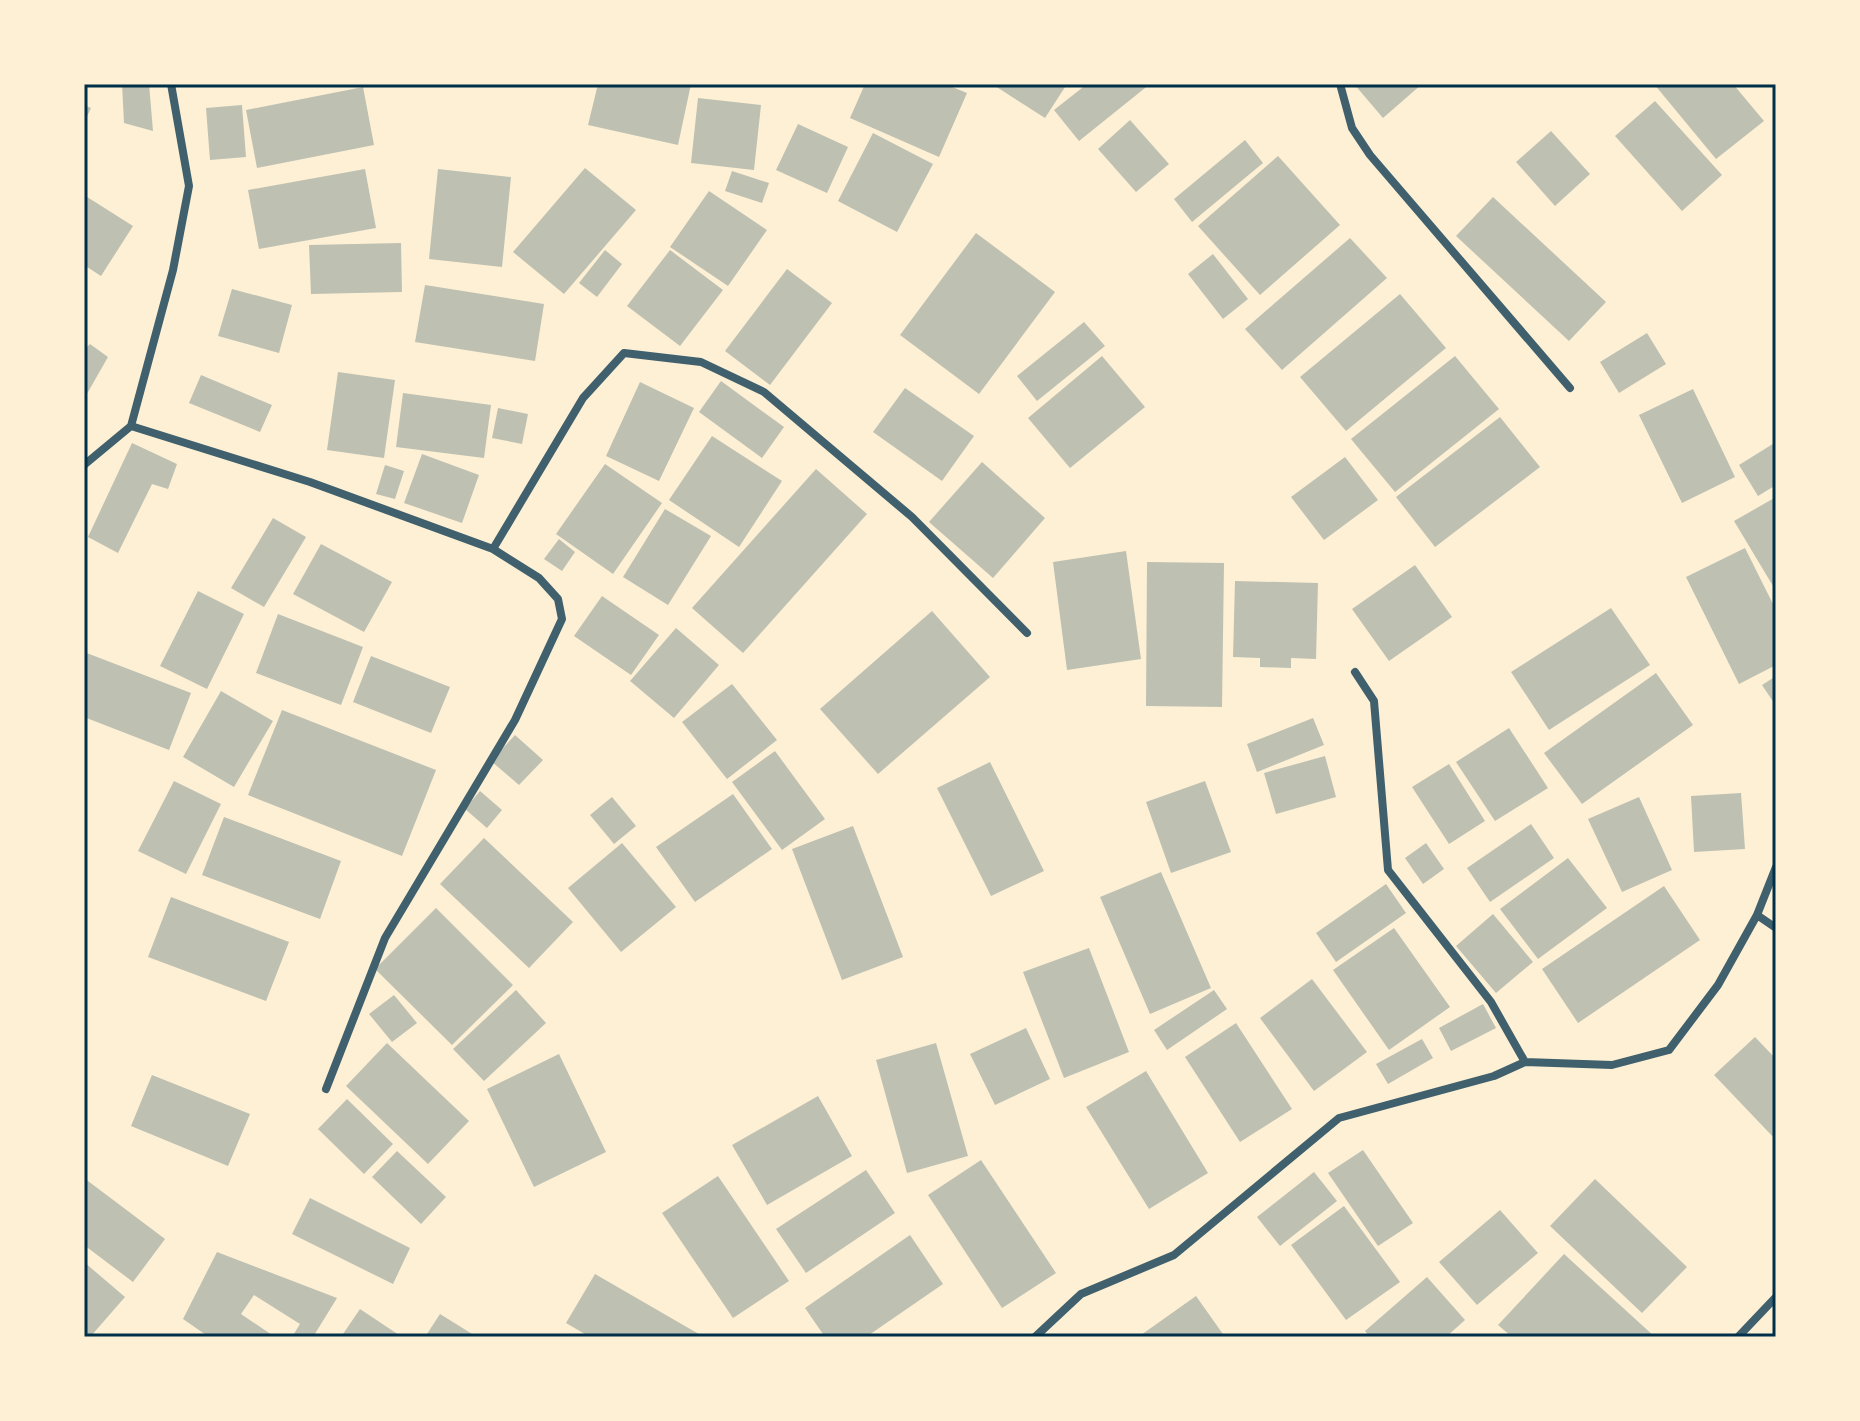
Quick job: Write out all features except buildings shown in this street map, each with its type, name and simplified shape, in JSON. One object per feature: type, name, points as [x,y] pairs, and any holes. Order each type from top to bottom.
[{"type":"street","points":[[84,465],[131,426],[173,270],[189,186],[171,84]]},
{"type":"street","points":[[1340,84],[1352,128],[1370,155],[1570,388]]},
{"type":"street","points":[[493,549],[583,398],[624,353],[701,362],[764,392],[912,517],[1027,633]]},
{"type":"street","points":[[131,426],[310,482],[493,549],[539,578],[558,599],[562,619],[515,720],[385,938],[326,1089]]},
{"type":"street","points":[[1355,672],[1374,701],[1388,870],[1491,1002],[1525,1062]]},
{"type":"street","points":[[1035,1337],[1081,1294],[1174,1255],[1339,1118],[1494,1076],[1525,1062],[1612,1065],[1669,1050],[1718,985],[1757,915],[1776,867]]},
{"type":"street","points":[[1757,915],[1776,928]]},
{"type":"street","points":[[1738,1337],[1776,1297]]}]
